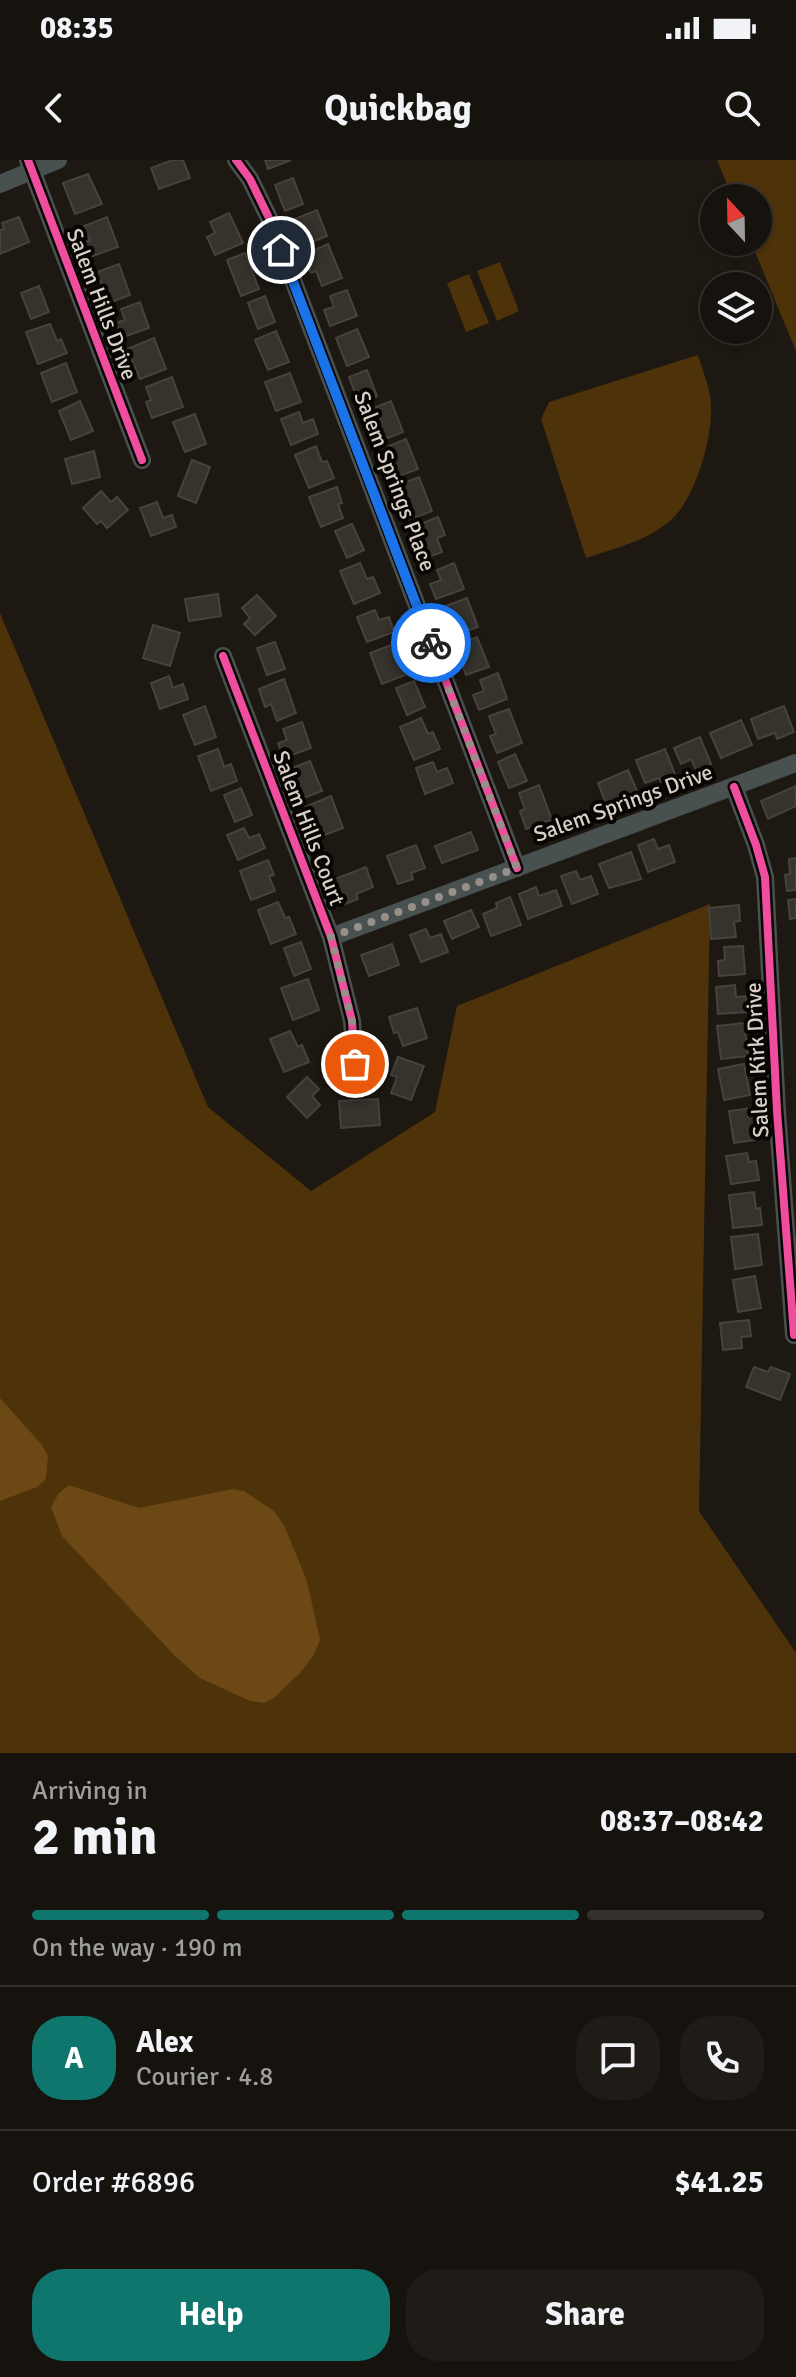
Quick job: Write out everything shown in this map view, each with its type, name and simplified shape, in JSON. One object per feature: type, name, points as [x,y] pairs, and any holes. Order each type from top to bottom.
[{"type":"street","points":[[0,184],[30,165],[58,160]]},
{"type":"street","name":"Salem Springs Place","points":[[236,160],[250,179],[270,220],[517,868]]},
{"type":"street","name":"Salem Hills Drive","points":[[30,165],[142,460]]},
{"type":"street","name":"Salem Hills Court","points":[[223,656],[331,937],[352,1021],[355,1064]]},
{"type":"street","name":"Salem Springs Drive","points":[[331,937],[796,763]]},
{"type":"street","name":"Salem Kirk Drive","points":[[734,787],[765,877],[777,1111],[794,1335]]},
{"type":"shaded area","points":[[717,160],[796,160],[796,351],[772,293],[772,272],[763,272],[757,256],[772,256],[772,184],[727,184]]},
{"type":"shaded area","points":[[500,262],[519,311],[497,321],[477,271]]},
{"type":"shaded area","points":[[469,274],[489,323],[466,332],[447,283]]},
{"type":"shaded area","points":[[698,355],[711,409],[703,460],[690,493],[674,517],[655,532],[586,558],[541,419],[549,402]]},
{"type":"shaded area","points":[[0,613],[208,1107],[311,1191],[435,1112],[457,1006],[710,904],[699,1511],[796,1653],[796,1753],[0,1753]]},
{"type":"shaded area","points":[[0,1398],[48,1456],[46,1479],[37,1487],[0,1501]]},
{"type":"shaded area","points":[[69,1485],[139,1508],[233,1489],[244,1491],[274,1511],[284,1525],[307,1581],[320,1640],[301,1672],[275,1697],[264,1703],[250,1701],[200,1678],[175,1656],[62,1536],[51,1507],[59,1493]]},
{"type":"building","points":[[173,160],[183,160],[190,178],[159,189],[151,168]]},
{"type":"building","points":[[265,160],[291,160],[268,169]]},
{"type":"building","points":[[88,174],[102,204],[75,214],[63,183]]},
{"type":"building","points":[[293,178],[303,204],[285,211],[275,185]]},
{"type":"building","points":[[317,210],[327,236],[309,243],[305,232],[296,236],[290,221]]},
{"type":"building","points":[[229,213],[243,243],[215,255],[207,237],[215,233],[210,222]]},
{"type":"building","points":[[19,217],[29,242],[0,254],[2,223]]},
{"type":"building","points":[[107,217],[118,247],[90,257],[84,242],[90,241],[84,226]]},
{"type":"building","points":[[328,244],[342,278],[322,286],[316,271],[311,273],[303,255]]},
{"type":"building","points":[[245,253],[259,289],[241,296],[227,260]]},
{"type":"building","points":[[119,264],[130,295],[109,303],[97,272]]},
{"type":"building","points":[[39,286],[49,312],[31,319],[21,293]]},
{"type":"building","points":[[347,290],[357,316],[330,326],[324,310],[334,307],[330,296]]},
{"type":"building","points":[[265,296],[275,322],[258,329],[248,303]]},
{"type":"building","points":[[140,302],[149,328],[121,338],[116,323],[125,320],[121,309]]},
{"type":"building","points":[[50,324],[57,341],[61,339],[67,353],[38,364],[26,332]]},
{"type":"building","points":[[357,329],[369,357],[347,366],[336,338]]},
{"type":"building","points":[[276,331],[289,362],[268,370],[255,340]]},
{"type":"building","points":[[154,338],[166,369],[140,379],[127,349]]},
{"type":"building","points":[[66,363],[77,392],[52,402],[41,373]]},
{"type":"building","points":[[367,370],[377,396],[359,403],[349,377]]},
{"type":"building","points":[[290,373],[301,402],[276,411],[265,382]]},
{"type":"building","points":[[172,377],[183,407],[152,418],[146,402],[151,400],[146,387]]},
{"type":"building","points":[[80,401],[93,431],[71,440],[59,411]]},
{"type":"building","points":[[391,401],[403,432],[378,442],[366,411]]},
{"type":"building","points":[[299,412],[303,423],[313,419],[318,434],[291,445],[281,419]]},
{"type":"building","points":[[195,414],[206,444],[185,452],[173,422]]},
{"type":"building","points":[[406,439],[418,469],[391,479],[385,464],[390,462],[384,448]]},
{"type":"building","points":[[316,446],[322,462],[327,461],[334,478],[309,488],[295,455]]},
{"type":"building","points":[[94,451],[100,477],[72,484],[65,459]]},
{"type":"building","points":[[192,460],[210,467],[196,503],[178,496]]},
{"type":"building","points":[[419,477],[432,511],[406,521],[400,503],[405,501],[399,485]]},
{"type":"building","points":[[337,487],[343,518],[321,527],[309,497]]},
{"type":"building","points":[[101,491],[111,502],[117,497],[128,510],[107,528],[101,521],[97,524],[83,508]]},
{"type":"building","points":[[157,502],[163,518],[172,515],[176,527],[151,536],[140,508]]},
{"type":"building","points":[[438,517],[445,535],[437,538],[442,552],[421,560],[416,547],[420,545],[413,527]]},
{"type":"building","points":[[352,524],[364,550],[347,558],[335,531]]},
{"type":"building","points":[[360,563],[367,579],[373,577],[380,593],[354,604],[340,571]]},
{"type":"building","points":[[454,563],[464,589],[436,599],[430,584],[441,580],[437,570]]},
{"type":"building","points":[[218,594],[221,616],[189,621],[185,599]]},
{"type":"building","points":[[257,595],[276,616],[255,635],[244,624],[250,618],[242,608]]},
{"type":"building","points":[[467,598],[478,627],[456,635],[451,622],[446,623],[440,608]]},
{"type":"building","points":[[375,610],[379,620],[389,617],[394,632],[367,642],[357,617]]},
{"type":"building","points":[[153,625],[180,633],[170,666],[143,658]]},
{"type":"building","points":[[477,637],[489,667],[466,675],[455,645]]},
{"type":"building","points":[[275,642],[285,669],[267,675],[257,648]]},
{"type":"building","points":[[394,644],[400,659],[404,657],[410,673],[382,684],[370,653]]},
{"type":"building","points":[[498,673],[507,699],[479,710],[473,695],[484,691],[480,680]]},
{"type":"building","points":[[169,676],[173,688],[183,684],[188,699],[160,709],[151,683]]},
{"type":"building","points":[[284,679],[296,713],[277,721],[271,704],[265,707],[259,689]]},
{"type":"building","points":[[414,681],[425,707],[407,715],[396,688]]},
{"type":"building","points":[[205,706],[216,737],[195,745],[183,715]]},
{"type":"building","points":[[784,706],[794,732],[777,739],[775,733],[758,739],[751,719]]},
{"type":"building","points":[[509,709],[522,743],[497,753],[490,736],[496,734],[489,716]]},
{"type":"building","points":[[421,718],[428,734],[433,732],[440,749],[414,760],[400,727]]},
{"type":"building","points":[[741,720],[752,745],[721,758],[710,733]]},
{"type":"building","points":[[302,722],[311,748],[284,758],[278,743],[287,740],[283,729]]},
{"type":"building","points":[[700,737],[711,764],[696,770],[691,759],[681,764],[674,748]]},
{"type":"building","points":[[218,749],[224,767],[231,764],[237,781],[211,791],[198,756]]},
{"type":"building","points":[[665,749],[676,777],[645,783],[636,760]]},
{"type":"building","points":[[515,754],[527,781],[509,788],[498,762]]},
{"type":"building","points":[[310,761],[322,791],[301,799],[289,769]]},
{"type":"building","points":[[433,762],[437,772],[447,768],[453,783],[425,794],[416,768]]},
{"type":"building","points":[[628,770],[637,791],[606,804],[598,783]]},
{"type":"building","points":[[539,785],[552,820],[526,829],[520,811],[525,809],[519,793]]},
{"type":"building","points":[[796,786],[796,806],[768,819],[761,801]]},
{"type":"building","points":[[241,788],[252,815],[235,822],[224,795]]},
{"type":"building","points":[[331,796],[343,828],[317,838],[305,807]]},
{"type":"building","points":[[244,828],[249,838],[259,834],[265,848],[238,860],[227,835]]},
{"type":"building","points":[[471,832],[478,850],[442,863],[435,846]]},
{"type":"building","points":[[654,839],[658,849],[669,845],[675,862],[648,872],[638,845]]},
{"type":"building","points":[[416,845],[425,868],[411,873],[413,879],[398,884],[387,856]]},
{"type":"building","points":[[631,852],[641,879],[609,888],[599,864]]},
{"type":"building","points":[[796,858],[796,890],[787,891],[785,875],[790,874],[789,859]]},
{"type":"building","points":[[268,860],[274,875],[269,876],[275,891],[251,900],[240,871]]},
{"type":"building","points":[[366,867],[373,887],[356,894],[358,899],[341,906],[332,880]]},
{"type":"building","points":[[576,871],[580,880],[591,876],[598,894],[572,904],[561,876]]},
{"type":"building","points":[[536,887],[539,896],[556,890],[562,906],[528,919],[519,894]]},
{"type":"building","points":[[510,897],[521,925],[491,936],[483,914]]},
{"type":"building","points":[[796,899],[796,918],[790,919],[788,900]]},
{"type":"building","points":[[278,902],[296,934],[271,944],[258,910]]},
{"type":"building","points":[[739,905],[740,921],[734,922],[736,937],[711,939],[709,908]]},
{"type":"building","points":[[471,910],[479,927],[452,939],[444,921]]},
{"type":"building","points":[[426,929],[430,938],[441,934],[448,952],[421,962],[410,935]]},
{"type":"building","points":[[301,942],[311,969],[294,976],[284,948]]},
{"type":"building","points":[[392,944],[399,965],[369,976],[361,955]]},
{"type":"building","points":[[743,946],[745,974],[719,976],[718,961],[725,960],[724,947]]},
{"type":"building","points":[[308,979],[319,1010],[293,1020],[281,988]]},
{"type":"building","points":[[735,985],[736,997],[746,996],[747,1012],[718,1014],[716,987]]},
{"type":"building","points":[[417,1008],[427,1038],[403,1046],[398,1032],[394,1033],[389,1017]]},
{"type":"building","points":[[744,1023],[748,1056],[721,1059],[717,1026]]},
{"type":"building","points":[[290,1031],[298,1047],[302,1045],[309,1062],[284,1072],[270,1039]]},
{"type":"building","points":[[398,1057],[424,1066],[411,1100],[391,1093],[397,1077],[391,1075]]},
{"type":"building","points":[[744,1064],[750,1095],[724,1100],[718,1069]]},
{"type":"building","points":[[307,1077],[319,1089],[312,1096],[320,1105],[307,1118],[287,1097]]},
{"type":"building","points":[[378,1099],[380,1125],[341,1128],[339,1101]]},
{"type":"building","points":[[752,1108],[756,1140],[734,1143],[729,1111]]},
{"type":"building","points":[[747,1153],[749,1162],[756,1161],[759,1180],[731,1184],[726,1156]]},
{"type":"building","points":[[754,1192],[762,1225],[733,1228],[729,1195]]},
{"type":"building","points":[[758,1234],[762,1265],[735,1269],[731,1237]]},
{"type":"building","points":[[755,1276],[761,1308],[738,1312],[733,1280]]},
{"type":"building","points":[[749,1320],[751,1336],[741,1337],[742,1348],[723,1350],[720,1323]]},
{"type":"building","points":[[754,1367],[768,1372],[771,1367],[790,1374],[780,1400],[746,1387]]},
{"type":"cycle path","points":[[28,160],[142,460]]},
{"type":"cycle path","points":[[236,160],[250,179],[270,220],[517,868]]},
{"type":"cycle path","points":[[223,656],[331,937],[352,1021],[355,1064]]},
{"type":"cycle path","points":[[734,787],[765,877],[777,1111],[794,1335]]},
{"type":"way so far","points":[[355,1064],[352,1021],[331,937],[517,868],[431,643]]},
{"type":"route","points":[[281,250],[431,643]]}]
